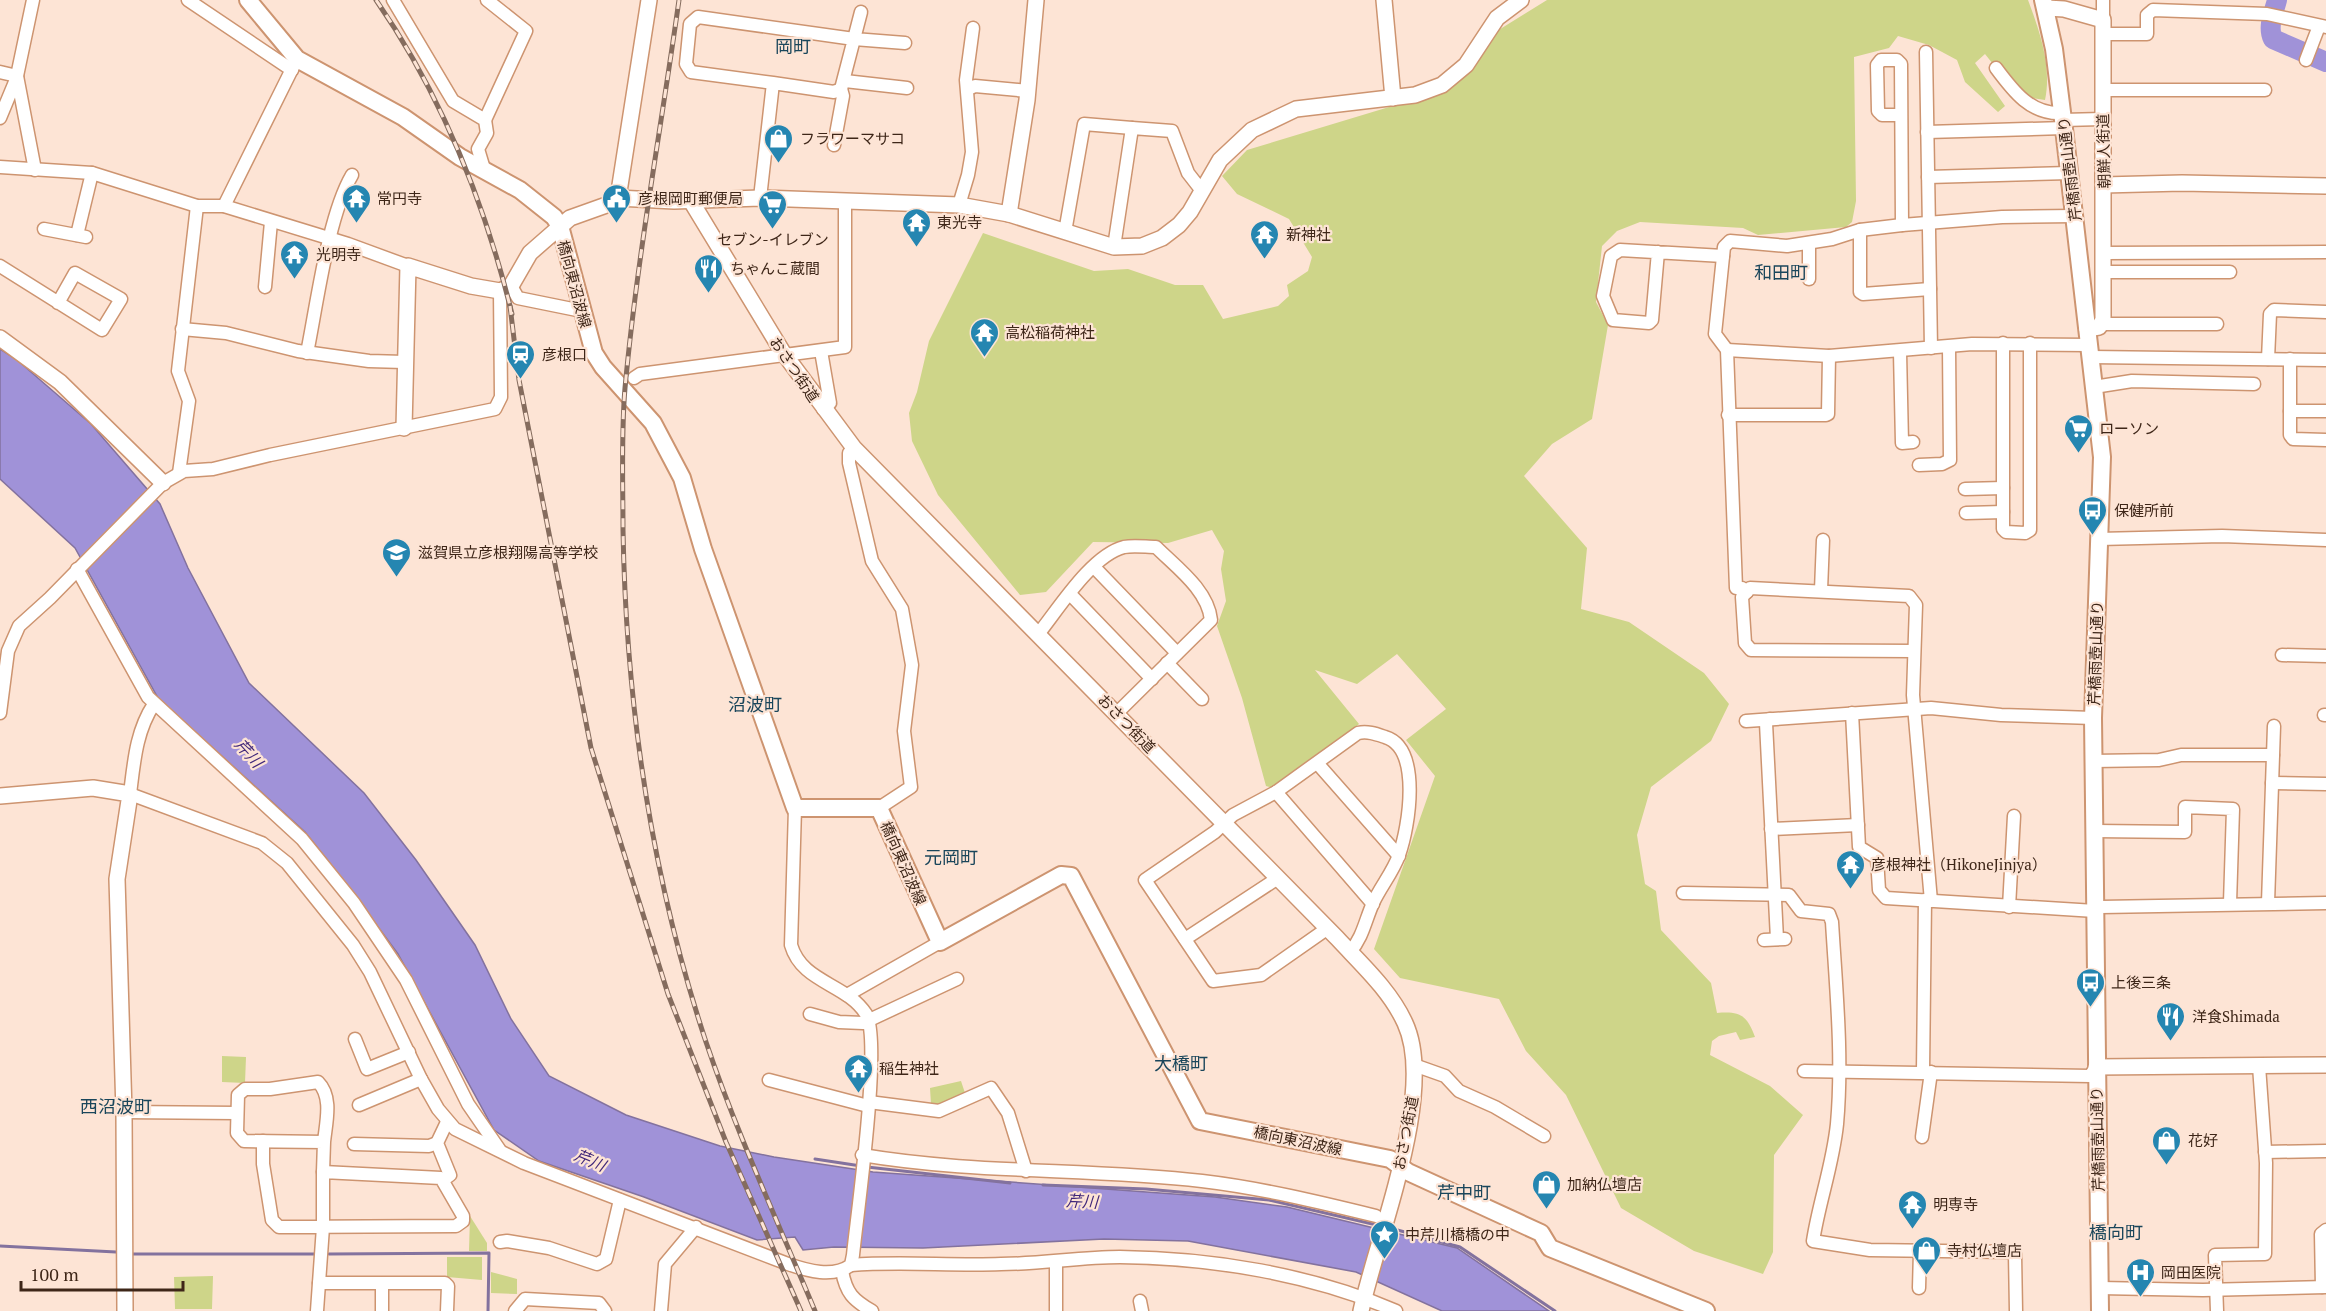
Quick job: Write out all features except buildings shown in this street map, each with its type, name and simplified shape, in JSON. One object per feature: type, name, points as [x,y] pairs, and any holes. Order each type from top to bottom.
[{"type":"main road","name":"橋向東沼波線","points":[[248,0],[295,64],[403,117],[460,157],[520,190],[560,226],[594,354],[652,423],[681,478],[795,808],[879,808],[940,942],[1061,874],[1071,876],[1197,1119],[1390,1159],[1408,1172],[1541,1233],[1550,1248],[1706,1311]]},
{"type":"main road","name":"芹橋雨壺山通り","points":[[2045,4],[2092,339],[2094,387],[2102,457],[2093,718],[2100,1311]]},
{"type":"street","points":[[33,0],[18,62],[17,76],[35,170]]},
{"type":"street","points":[[188,0],[295,64],[224,206]]},
{"type":"street","points":[[484,169],[478,149],[487,133],[485,120],[526,31],[487,0]]},
{"type":"street","points":[[0,713],[8,651],[13,635],[23,620],[50,598],[159,487],[179,473],[213,469],[487,411],[499,405],[506,289],[530,253],[560,226],[570,218],[612,203],[618,198],[649,0]]},
{"type":"street","points":[[1009,214],[1028,91],[1036,0]]},
{"type":"street","points":[[1384,0],[1393,98]]},
{"type":"street","points":[[618,198],[691,201],[760,198],[959,205],[1009,214],[1114,247],[1135,247],[1162,238],[1179,225],[1220,160],[1252,130],[1281,114],[1324,104],[1393,98],[1425,92],[1442,85],[1466,65],[1497,18],[1521,0]]},
{"type":"street","points":[[2103,0],[2103,27]]},
{"type":"street","points":[[400,3],[453,101],[485,120]]},
{"type":"street","points":[[2045,4],[2064,9],[2103,27],[2147,34],[2147,15],[2153,10],[2273,15],[2322,27],[2306,60]]},
{"type":"street","points":[[834,145],[843,85],[861,12]]},
{"type":"street","points":[[905,43],[854,39],[698,17],[690,24],[686,64],[691,72],[834,92],[843,85],[908,88]]},
{"type":"street","name":"朝鮮人街道","points":[[2092,339],[2103,320],[2103,27]]},
{"type":"street","points":[[959,205],[972,152],[968,89],[973,28]]},
{"type":"street","points":[[1926,52],[1931,348]]},
{"type":"street","points":[[1996,68],[2010,86],[2032,107],[2051,113],[2063,120]]},
{"type":"street","points":[[0,72],[17,76]]},
{"type":"street","points":[[0,118],[17,76]]},
{"type":"street","points":[[760,198],[773,83]]},
{"type":"street","points":[[968,89],[975,86],[1028,91]]},
{"type":"street","points":[[2103,90],[2265,90]]},
{"type":"street","points":[[1901,116],[1902,225]]},
{"type":"street","points":[[1927,132],[2063,120],[2102,119]]},
{"type":"street","points":[[1065,232],[1084,124],[1172,131],[1188,174],[1202,191]]},
{"type":"street","points":[[1114,247],[1132,128]]},
{"type":"street","points":[[0,167],[92,173],[196,206],[224,206],[471,286],[506,289],[518,298],[582,312]]},
{"type":"street","points":[[44,229],[82,236],[92,173]]},
{"type":"street","points":[[1928,177],[2069,173]]},
{"type":"street","points":[[307,352],[331,240],[345,188],[352,175]]},
{"type":"street","points":[[2103,185],[2182,183],[2326,186]]},
{"type":"street","name":"おさつ街道","points":[[691,201],[784,353],[823,409],[854,448],[1328,928],[1371,974],[1405,1022],[1412,1045],[1413,1095],[1400,1165],[1380,1219],[1364,1299]]},
{"type":"street","points":[[634,378],[640,374],[775,357],[784,353],[844,347],[845,201]]},
{"type":"street","points":[[179,473],[189,401],[178,371],[196,206]]},
{"type":"street","points":[[1747,592],[1742,588],[1736,588],[1727,350],[1715,334],[1724,247],[1730,241],[1787,246],[1860,230],[1902,225],[2002,217],[2074,216]]},
{"type":"street","points":[[265,287],[271,222]]},
{"type":"street","points":[[1860,230],[1860,292],[1863,294],[1930,289]]},
{"type":"street","points":[[1809,243],[1809,279]]},
{"type":"street","points":[[1658,252],[1652,320],[1648,323],[1613,320],[1603,296],[1611,256],[1620,250],[1658,252],[1723,256]]},
{"type":"street","points":[[2103,253],[2326,252]]},
{"type":"street","points":[[0,266],[58,303],[102,330],[121,299],[75,273],[58,303]]},
{"type":"street","points":[[404,428],[408,266]]},
{"type":"street","points":[[2102,273],[2230,272]]},
{"type":"street","points":[[2268,359],[2270,314],[2274,310],[2326,312]]},
{"type":"street","points":[[1727,350],[1829,356],[2092,339],[2217,324]]},
{"type":"street","points":[[182,329],[226,333],[307,352],[369,361],[404,362]]},
{"type":"street","points":[[0,338],[60,382],[159,487]]},
{"type":"street","points":[[2092,339],[2268,359],[2326,360]]},
{"type":"street","points":[[2003,343],[2003,529],[2006,532],[2025,533],[2030,530],[2030,343]]},
{"type":"street","points":[[1919,465],[1942,464],[1950,460],[1949,347]]},
{"type":"street","points":[[821,351],[830,403],[823,409]]},
{"type":"street","points":[[1900,352],[1902,443],[1913,442]]},
{"type":"street","points":[[1728,415],[1826,416],[1828,414],[1829,356]]},
{"type":"street","points":[[2290,359],[2290,435],[2293,439],[2326,440]]},
{"type":"street","points":[[2094,387],[2132,381],[2254,384]]},
{"type":"street","points":[[2290,411],[2326,411]]},
{"type":"street","points":[[854,448],[849,453],[849,463],[872,561],[902,609],[912,665],[904,731],[911,787],[879,808]]},
{"type":"street","points":[[1965,489],[2003,488]]},
{"type":"street","points":[[1966,513],[2003,512]]},
{"type":"street","points":[[2099,539],[2222,536],[2326,540]]},
{"type":"street","points":[[1821,590],[1823,540]]},
{"type":"street","points":[[1039,633],[1094,567],[1105,556],[1122,548],[1156,547],[1198,590],[1210,606],[1211,620],[1117,713]]},
{"type":"street","points":[[80,566],[154,704],[271,810],[321,861],[384,945],[406,980],[468,1104],[500,1150]]},
{"type":"street","points":[[1094,567],[1177,653]]},
{"type":"street","points":[[1914,651],[1751,650],[1745,644],[1742,597],[1750,588],[1821,590],[1909,596],[1916,605],[1915,709],[1928,901],[1927,1072],[1922,1137]]},
{"type":"street","points":[[1070,594],[1152,679]]},
{"type":"street","points":[[2282,655],[2326,656]]},
{"type":"street","points":[[1167,663],[1202,699]]},
{"type":"street","points":[[125,1311],[124,1112],[117,879],[137,742],[146,715],[154,704]]},
{"type":"street","points":[[1746,721],[1915,709],[2093,718]]},
{"type":"street","points":[[1852,713],[1859,847],[1877,858],[1881,894],[1886,898],[2095,911],[2102,907],[2326,903]]},
{"type":"street","points":[[1770,719],[1766,723],[1775,895],[1775,940]]},
{"type":"street","points":[[2268,903],[2274,726]]},
{"type":"street","points":[[1328,928],[1262,975],[1213,981],[1145,880],[1225,824],[1233,815],[1276,792],[1359,733],[1366,731],[1390,739],[1400,748],[1409,777],[1409,813],[1399,856],[1372,904],[1361,940],[1350,952]]},
{"type":"street","points":[[2093,761],[2159,760],[2181,755],[2273,755]]},
{"type":"street","points":[[1318,764],[1399,856]]},
{"type":"street","points":[[2272,783],[2326,784]]},
{"type":"street","points":[[0,796],[93,788],[130,794],[262,843],[275,851],[353,945],[382,993],[421,1079],[447,1122],[470,1138],[524,1163],[796,1267],[820,1272],[848,1264],[1056,1263],[1118,1257],[1195,1262],[1302,1280],[1396,1311]]},
{"type":"street","points":[[1276,792],[1372,904]]},
{"type":"street","points":[[2095,831],[2185,832],[2185,807],[2233,809],[2230,903]]},
{"type":"street","points":[[795,808],[791,945],[795,959],[812,976],[859,1003],[869,1020],[872,1044],[869,1104],[846,1289],[851,1297],[872,1311]]},
{"type":"street","points":[[2009,907],[2014,816]]},
{"type":"street","points":[[1771,829],[1858,825]]},
{"type":"street","points":[[1185,939],[1278,878]]},
{"type":"street","points":[[1683,893],[1789,896],[1801,911],[1829,914],[1832,922],[1839,1071],[1837,1123],[1831,1166],[1819,1207],[1813,1241],[1870,1250],[2013,1252],[2015,1254],[2016,1311]]},
{"type":"street","points":[[847,995],[940,942]]},
{"type":"street","points":[[810,1014],[853,1024],[869,1020],[957,979]]},
{"type":"street","points":[[355,1039],[367,1069],[409,1052]]},
{"type":"street","points":[[1414,1065],[1445,1076],[1460,1091],[1495,1107],[1544,1136]]},
{"type":"street","points":[[1804,1071],[2090,1076],[2096,1067],[2326,1065]]},
{"type":"street","points":[[2217,1311],[2215,1255],[2265,1254],[2265,1152],[2259,1066]]},
{"type":"street","points":[[359,1105],[421,1079]]},
{"type":"street","points":[[770,1080],[869,1104],[939,1111],[991,1088],[1008,1113],[1026,1171]]},
{"type":"street","points":[[317,1311],[323,1227],[326,1089],[318,1082],[270,1089],[245,1089],[237,1095],[237,1132],[244,1141],[324,1142]]},
{"type":"street","points":[[124,1112],[237,1113]]},
{"type":"street","points":[[354,1143],[429,1146],[437,1143],[447,1122]]},
{"type":"street","points":[[263,1142],[263,1164],[272,1220],[279,1227],[460,1225],[463,1215],[441,1178],[323,1172]]},
{"type":"street","points":[[437,1143],[450,1175],[442,1180]]},
{"type":"street","points":[[2265,1152],[2326,1151]]},
{"type":"street","points":[[862,1159],[922,1165],[1202,1181],[1285,1194],[1380,1219]]},
{"type":"street","points":[[500,1242],[507,1241],[549,1248],[597,1264],[606,1259],[620,1200]]},
{"type":"street","points":[[662,1311],[665,1264],[696,1227]]},
{"type":"street","points":[[2100,1288],[2217,1290],[2324,1287],[2321,1234],[2326,1230]]},
{"type":"street","points":[[1919,1288],[1920,1251]]},
{"type":"street","points":[[1056,1263],[1056,1311]]},
{"type":"street","points":[[320,1283],[445,1283],[448,1286],[447,1311]]},
{"type":"street","points":[[382,1284],[382,1311]]},
{"type":"street","points":[[515,1311],[525,1299],[599,1303],[605,1311]]},
{"type":"green space","points":[[1547,0],[2028,0],[2046,62],[2045,100],[2025,97],[2008,83],[1985,54],[1975,63],[2005,106],[1998,112],[1965,82],[1957,60],[1929,45],[1898,36],[1889,48],[1854,57],[1856,201],[1852,222],[1846,227],[1758,235],[1743,228],[1640,222],[1617,231],[1602,246],[1596,302],[1608,325],[1592,419],[1552,444],[1524,476],[1587,548],[1581,609],[1629,622],[1704,673],[1729,704],[1711,741],[1651,787],[1637,835],[1645,884],[1656,891],[1661,930],[1711,983],[1717,1013],[1742,1016],[1746,1019],[1755,1037],[1740,1040],[1736,1032],[1719,1036],[1712,1041],[1710,1055],[1770,1086],[1803,1115],[1774,1155],[1773,1252],[1763,1274],[1694,1251],[1621,1208],[1566,1095],[1526,1051],[1499,999],[1400,978],[1374,949],[1435,776],[1406,740],[1446,709],[1397,654],[1357,684],[1315,670],[1359,724],[1317,762],[1273,788],[1266,786],[1242,698],[1217,626],[1226,601],[1221,569],[1224,551],[1212,530],[1168,543],[1093,542],[1046,592],[1020,595],[938,495],[912,441],[909,413],[917,392],[929,341],[983,233],[1094,271],[1128,269],[1175,285],[1203,285],[1223,319],[1278,306],[1289,296],[1287,285],[1308,271],[1312,257],[1289,219],[1237,194],[1222,176],[1247,150],[1452,88],[1497,31]]},
{"type":"green space","points":[[222,1056],[246,1057],[245,1083],[222,1082]]},
{"type":"green space","points":[[961,1081],[966,1096],[938,1108],[935,1103],[931,1104],[930,1088]]},
{"type":"green space","points":[[470,1216],[487,1243],[487,1251],[469,1251]]},
{"type":"green space","points":[[447,1257],[482,1257],[482,1280],[447,1277]]},
{"type":"green space","points":[[491,1272],[517,1279],[517,1294],[491,1293]]},
{"type":"green space","points":[[213,1276],[212,1309],[175,1309],[174,1277]]},
{"type":"water","name":"芹川","points":[[0,349],[16,359],[91,424],[160,504],[188,568],[249,683],[364,793],[416,860],[475,945],[511,1019],[549,1076],[626,1115],[720,1146],[774,1157],[873,1172],[1215,1197],[1287,1207],[1457,1248],[1549,1311],[1442,1311],[1356,1272],[1188,1241],[1104,1239],[923,1248],[834,1247],[803,1250],[795,1237],[757,1240],[644,1197],[539,1161],[494,1130],[398,954],[347,885],[305,832],[158,698],[75,548],[0,479]]},
{"type":"waterway","points":[[2277,0],[2271,25],[2273,39],[2326,62]]},
{"type":"waterway","points":[[815,1159],[861,1166]]},
{"type":"waterway","points":[[867,1167],[1010,1183]]},
{"type":"waterway","name":"芹川","points":[[1043,1185],[1146,1189],[1269,1200],[1381,1226]]},
{"type":"waterway","points":[[1390,1228],[1460,1247],[1555,1311]]},
{"type":"waterway","points":[[0,1246],[116,1252]]},
{"type":"waterway","points":[[329,1254],[489,1253],[488,1311]]},
{"type":"waterway","points":[[132,1254],[314,1254]]},
{"type":"railway","points":[[376,0],[421,73],[458,151],[488,232],[512,314]]},
{"type":"railway","points":[[679,0],[636,291],[624,406],[625,595],[636,725],[656,853],[670,916],[706,1042],[758,1178],[815,1311]]},
{"type":"railway","points":[[510,306],[519,380],[591,748],[668,994],[726,1142],[801,1311]]},
{"type":"place","name":"フラワーマサコ","points":[[779,164]]},
{"type":"place","name":"常円寺","points":[[356,224]]},
{"type":"place","name":"彦根岡町郵便局","points":[[617,224]]},
{"type":"place","name":"セブン-イレブン","points":[[773,230]]},
{"type":"place","name":"東光寺","points":[[916,248]]},
{"type":"place","name":"新神社","points":[[1265,260]]},
{"type":"place","name":"光明寺","points":[[295,280]]},
{"type":"place","name":"ちゃんこ蔵間","points":[[709,294]]},
{"type":"place","name":"高松稲荷神社","points":[[984,358]]},
{"type":"place","name":"彦根口","points":[[521,380]]},
{"type":"place","name":"ローソン","points":[[2078,454]]},
{"type":"place","name":"保健所前","points":[[2093,536]]},
{"type":"place","name":"滋賀県立彦根翔陽高等学校","points":[[397,578]]},
{"type":"place","name":"彦根神社（HikoneJinjya）","points":[[1850,890]]},
{"type":"place","name":"上後三条","points":[[2090,1008]]},
{"type":"place","name":"洋食Shimada","points":[[2171,1042]]},
{"type":"place","name":"稲生神社","points":[[858,1094]]},
{"type":"place","name":"花好","points":[[2167,1166]]},
{"type":"place","name":"加納仏壇店","points":[[1546,1210]]},
{"type":"place","name":"明専寺","points":[[1912,1230]]},
{"type":"place","name":"中芹川橋橋の中","points":[[1384,1260]]},
{"type":"place","name":"寺村仏壇店","points":[[1926,1276]]},
{"type":"place","name":"岡田医院","points":[[2140,1298]]},
{"type":"district","name":"岡町","points":[[793,46]]},
{"type":"district","name":"和田町","points":[[1781,272]]},
{"type":"district","name":"沼波町","points":[[755,704]]},
{"type":"district","name":"元岡町","points":[[951,857]]},
{"type":"district","name":"大橋町","points":[[1181,1063]]},
{"type":"district","name":"西沼波町","points":[[116,1106]]},
{"type":"district","name":"芹中町","points":[[1464,1192]]},
{"type":"district","name":"橋向町","points":[[2116,1232]]}]
